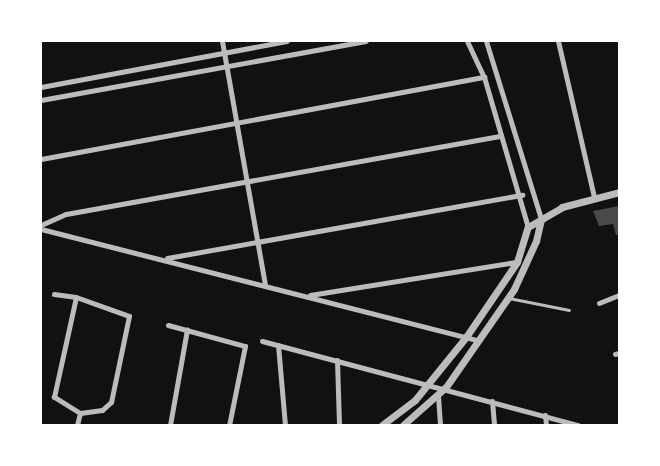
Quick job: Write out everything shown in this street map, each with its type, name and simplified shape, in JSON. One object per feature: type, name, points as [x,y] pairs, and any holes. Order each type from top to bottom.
[{"type":"street","points":[[222,41],[265,285]]},
{"type":"street","points":[[41,87],[287,41]]},
{"type":"street","points":[[41,100],[366,41]]},
{"type":"street","points":[[382,425],[430,383],[466,337],[517,262],[528,228],[522,195],[501,136],[484,78],[468,41]]},
{"type":"street","points":[[403,425],[446,387],[508,298],[527,264],[541,219],[486,41]]},
{"type":"street","points":[[558,41],[594,197]]},
{"type":"street","points":[[41,159],[484,78]]},
{"type":"street","points":[[41,227],[66,214],[248,184],[501,136]]},
{"type":"street","points":[[528,228],[541,219],[594,197],[619,192]]},
{"type":"street","points":[[164,259],[522,195]]},
{"type":"street","points":[[41,227],[478,341]]},
{"type":"street","points":[[308,296],[517,262]]},
{"type":"street","points":[[54,294],[76,298],[130,318],[111,402],[102,410],[80,413],[54,397],[76,298]]},
{"type":"street","points":[[599,303],[619,295]]},
{"type":"street","points":[[168,325],[245,346],[229,425]]},
{"type":"street","points":[[170,425],[187,330]]},
{"type":"street","points":[[262,341],[446,387],[578,425]]},
{"type":"street","points":[[278,345],[285,425]]},
{"type":"street","points":[[337,360],[339,425]]},
{"type":"street","points":[[438,396],[440,425]]},
{"type":"street","points":[[492,401],[494,425]]},
{"type":"street","points":[[77,425],[80,413]]},
{"type":"street","points":[[545,415],[546,425]]},
{"type":"lane","points":[[508,298],[569,310]]},
{"type":"building","points":[[619,206],[619,235],[616,235],[613,224],[599,226],[593,211]]}]
